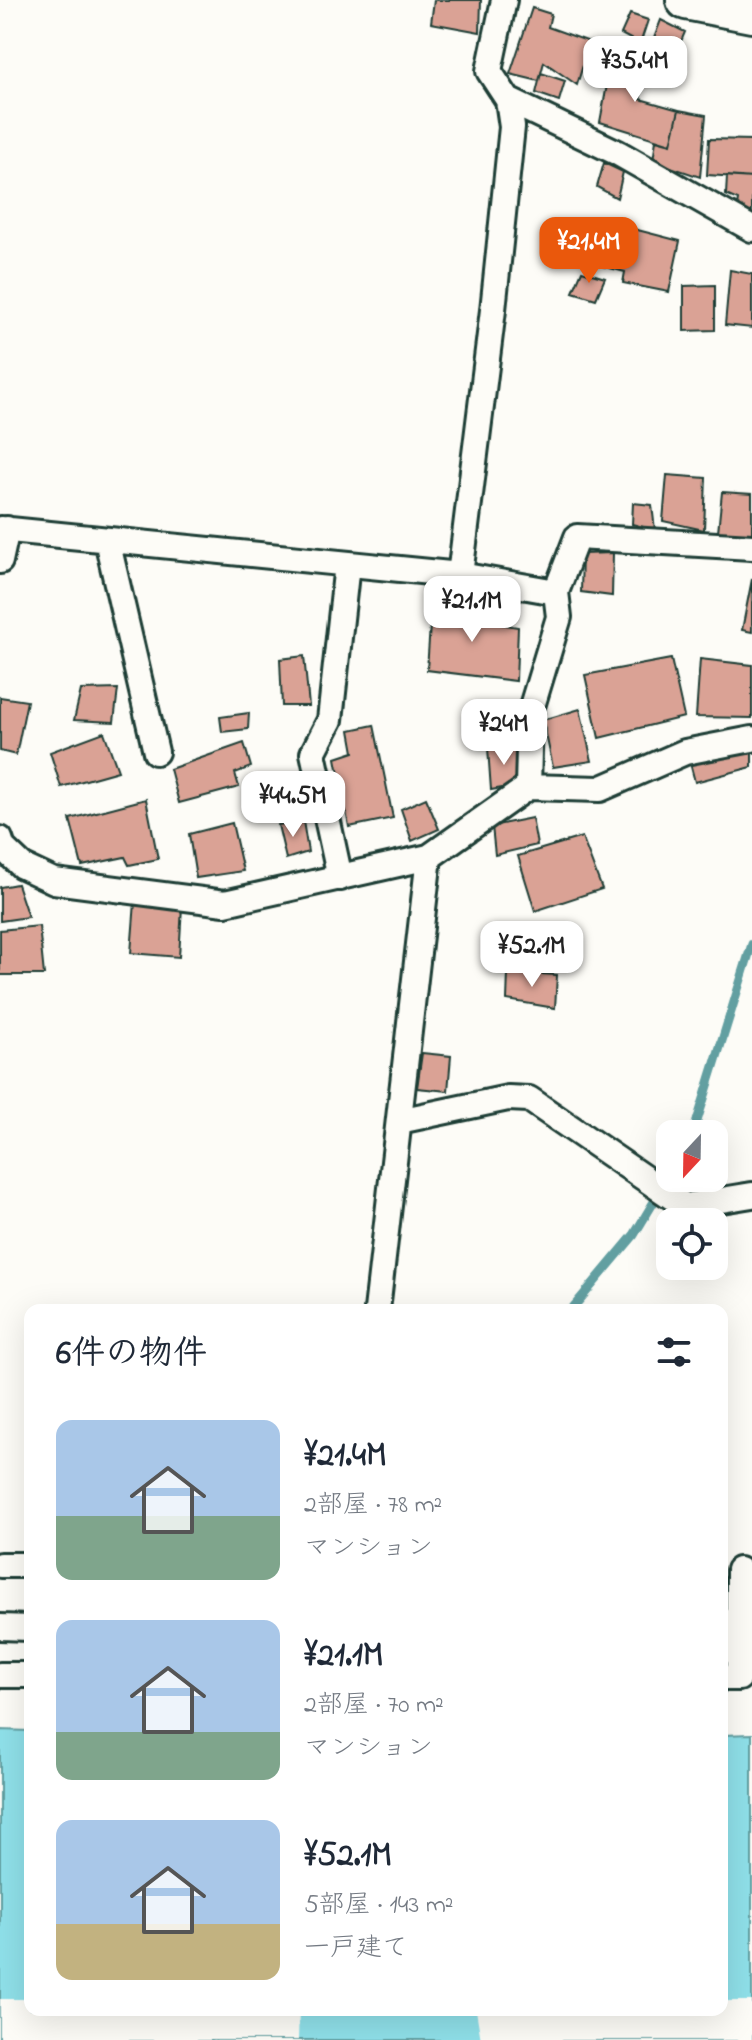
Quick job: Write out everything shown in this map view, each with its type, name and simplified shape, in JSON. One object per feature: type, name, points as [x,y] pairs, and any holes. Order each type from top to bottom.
[{"type":"main road","points":[[686,0],[752,13]]},
{"type":"street","points":[[460,575],[511,142],[508,100],[489,71],[504,0]]},
{"type":"street","points":[[508,100],[618,153],[752,229]]},
{"type":"street","points":[[0,561],[3,529],[460,575],[556,592]]},
{"type":"street","points":[[528,787],[530,713],[559,617],[556,592],[577,537],[752,547]]},
{"type":"street","points":[[107,540],[156,752]]},
{"type":"street","points":[[340,878],[313,753],[330,720],[347,564]]},
{"type":"street","points":[[1,846],[22,866],[54,881],[225,903],[429,857],[528,787],[600,789],[685,752],[752,739]]},
{"type":"street","points":[[378,1304],[429,857]]},
{"type":"street","points":[[399,1121],[508,1098],[529,1099],[685,1206],[752,1195]]},
{"type":"street","points":[[0,1565],[24,1565]]},
{"type":"street","points":[[738,1570],[738,1678]]},
{"type":"street","points":[[0,1627],[24,1628]]},
{"type":"street","points":[[0,1675],[24,1675]]},
{"type":"water","points":[[0,1730],[24,1731],[24,2016],[728,2016],[728,1735],[752,1734],[752,2040],[0,2040]]},
{"type":"pier","points":[[0,1999],[24,1999],[24,2016],[299,2016],[298,2040],[0,2040]]},
{"type":"pier","points":[[728,2001],[752,2001],[752,2040],[481,2040],[477,2016],[728,2016]]},
{"type":"building","points":[[434,0],[481,0],[480,32],[431,23]]},
{"type":"building","points":[[532,8],[551,14],[548,27],[590,42],[577,85],[544,62],[539,81],[510,74]]},
{"type":"building","points":[[630,14],[648,20],[640,44],[621,34]]},
{"type":"building","points":[[661,20],[685,32],[671,65],[646,59]]},
{"type":"building","points":[[612,58],[648,67],[640,99],[679,110],[671,144],[600,122]]},
{"type":"building","points":[[541,73],[565,81],[559,101],[536,93]]},
{"type":"building","points":[[679,110],[706,115],[700,177],[653,161],[656,140],[671,144]]},
{"type":"building","points":[[709,139],[752,140],[752,178],[707,175]]},
{"type":"building","points":[[604,163],[623,172],[617,198],[597,187]]},
{"type":"building","points":[[727,176],[752,178],[752,216],[736,212],[738,200],[726,195]]},
{"type":"building","points":[[595,219],[680,241],[669,292],[623,283],[625,272],[587,262]]},
{"type":"building","points":[[730,270],[752,274],[752,328],[725,325]]},
{"type":"building","points":[[582,271],[605,278],[596,299],[573,292]]},
{"type":"building","points":[[715,285],[715,330],[684,331],[684,286]]},
{"type":"building","points":[[667,475],[706,478],[704,530],[663,521]]},
{"type":"building","points":[[722,492],[752,494],[752,535],[718,532]]},
{"type":"building","points":[[633,503],[652,505],[655,530],[632,524]]},
{"type":"building","points":[[613,553],[612,596],[581,592],[582,554]]},
{"type":"building","points":[[752,579],[752,632],[742,630]]},
{"type":"building","points":[[492,606],[500,624],[518,627],[516,681],[427,670],[431,610]]},
{"type":"building","points":[[304,656],[309,706],[282,706],[280,659]]},
{"type":"building","points":[[671,659],[684,717],[599,738],[585,675]]},
{"type":"building","points":[[700,659],[752,665],[752,718],[696,717]]},
{"type":"building","points":[[118,689],[114,722],[74,720],[81,690]]},
{"type":"building","points":[[0,697],[27,701],[16,755],[0,751]]},
{"type":"building","points":[[580,709],[592,761],[553,767],[543,720]]},
{"type":"building","points":[[249,713],[248,729],[222,732],[220,717]]},
{"type":"building","points":[[374,725],[393,818],[349,827],[336,758],[354,752],[350,730]]},
{"type":"building","points":[[104,732],[118,771],[61,787],[50,752]]},
{"type":"building","points":[[244,743],[251,767],[235,773],[239,787],[179,803],[170,769]]},
{"type":"building","points":[[519,746],[519,785],[491,790],[488,748]]},
{"type":"building","points":[[752,746],[752,767],[695,782],[689,759]]},
{"type":"building","points":[[426,798],[439,829],[412,841],[401,809]]},
{"type":"building","points":[[146,799],[158,859],[129,865],[125,857],[82,866],[70,819]]},
{"type":"building","points":[[532,818],[537,845],[495,855],[492,826]]},
{"type":"building","points":[[303,821],[308,852],[286,859],[278,825]]},
{"type":"building","points":[[232,823],[243,871],[196,878],[189,834]]},
{"type":"building","points":[[582,837],[602,889],[535,911],[518,856]]},
{"type":"building","points":[[17,884],[28,917],[0,921],[0,887]]},
{"type":"building","points":[[135,902],[182,907],[179,957],[131,953]]},
{"type":"building","points":[[39,926],[44,975],[0,975],[0,930]]},
{"type":"building","points":[[508,972],[557,975],[555,1008],[507,1000]]},
{"type":"building","points":[[422,1053],[451,1056],[448,1091],[417,1088]]},
{"type":"waterway","points":[[697,1120],[752,944]]},
{"type":"waterway","points":[[576,1304],[634,1235],[660,1192]]}]
